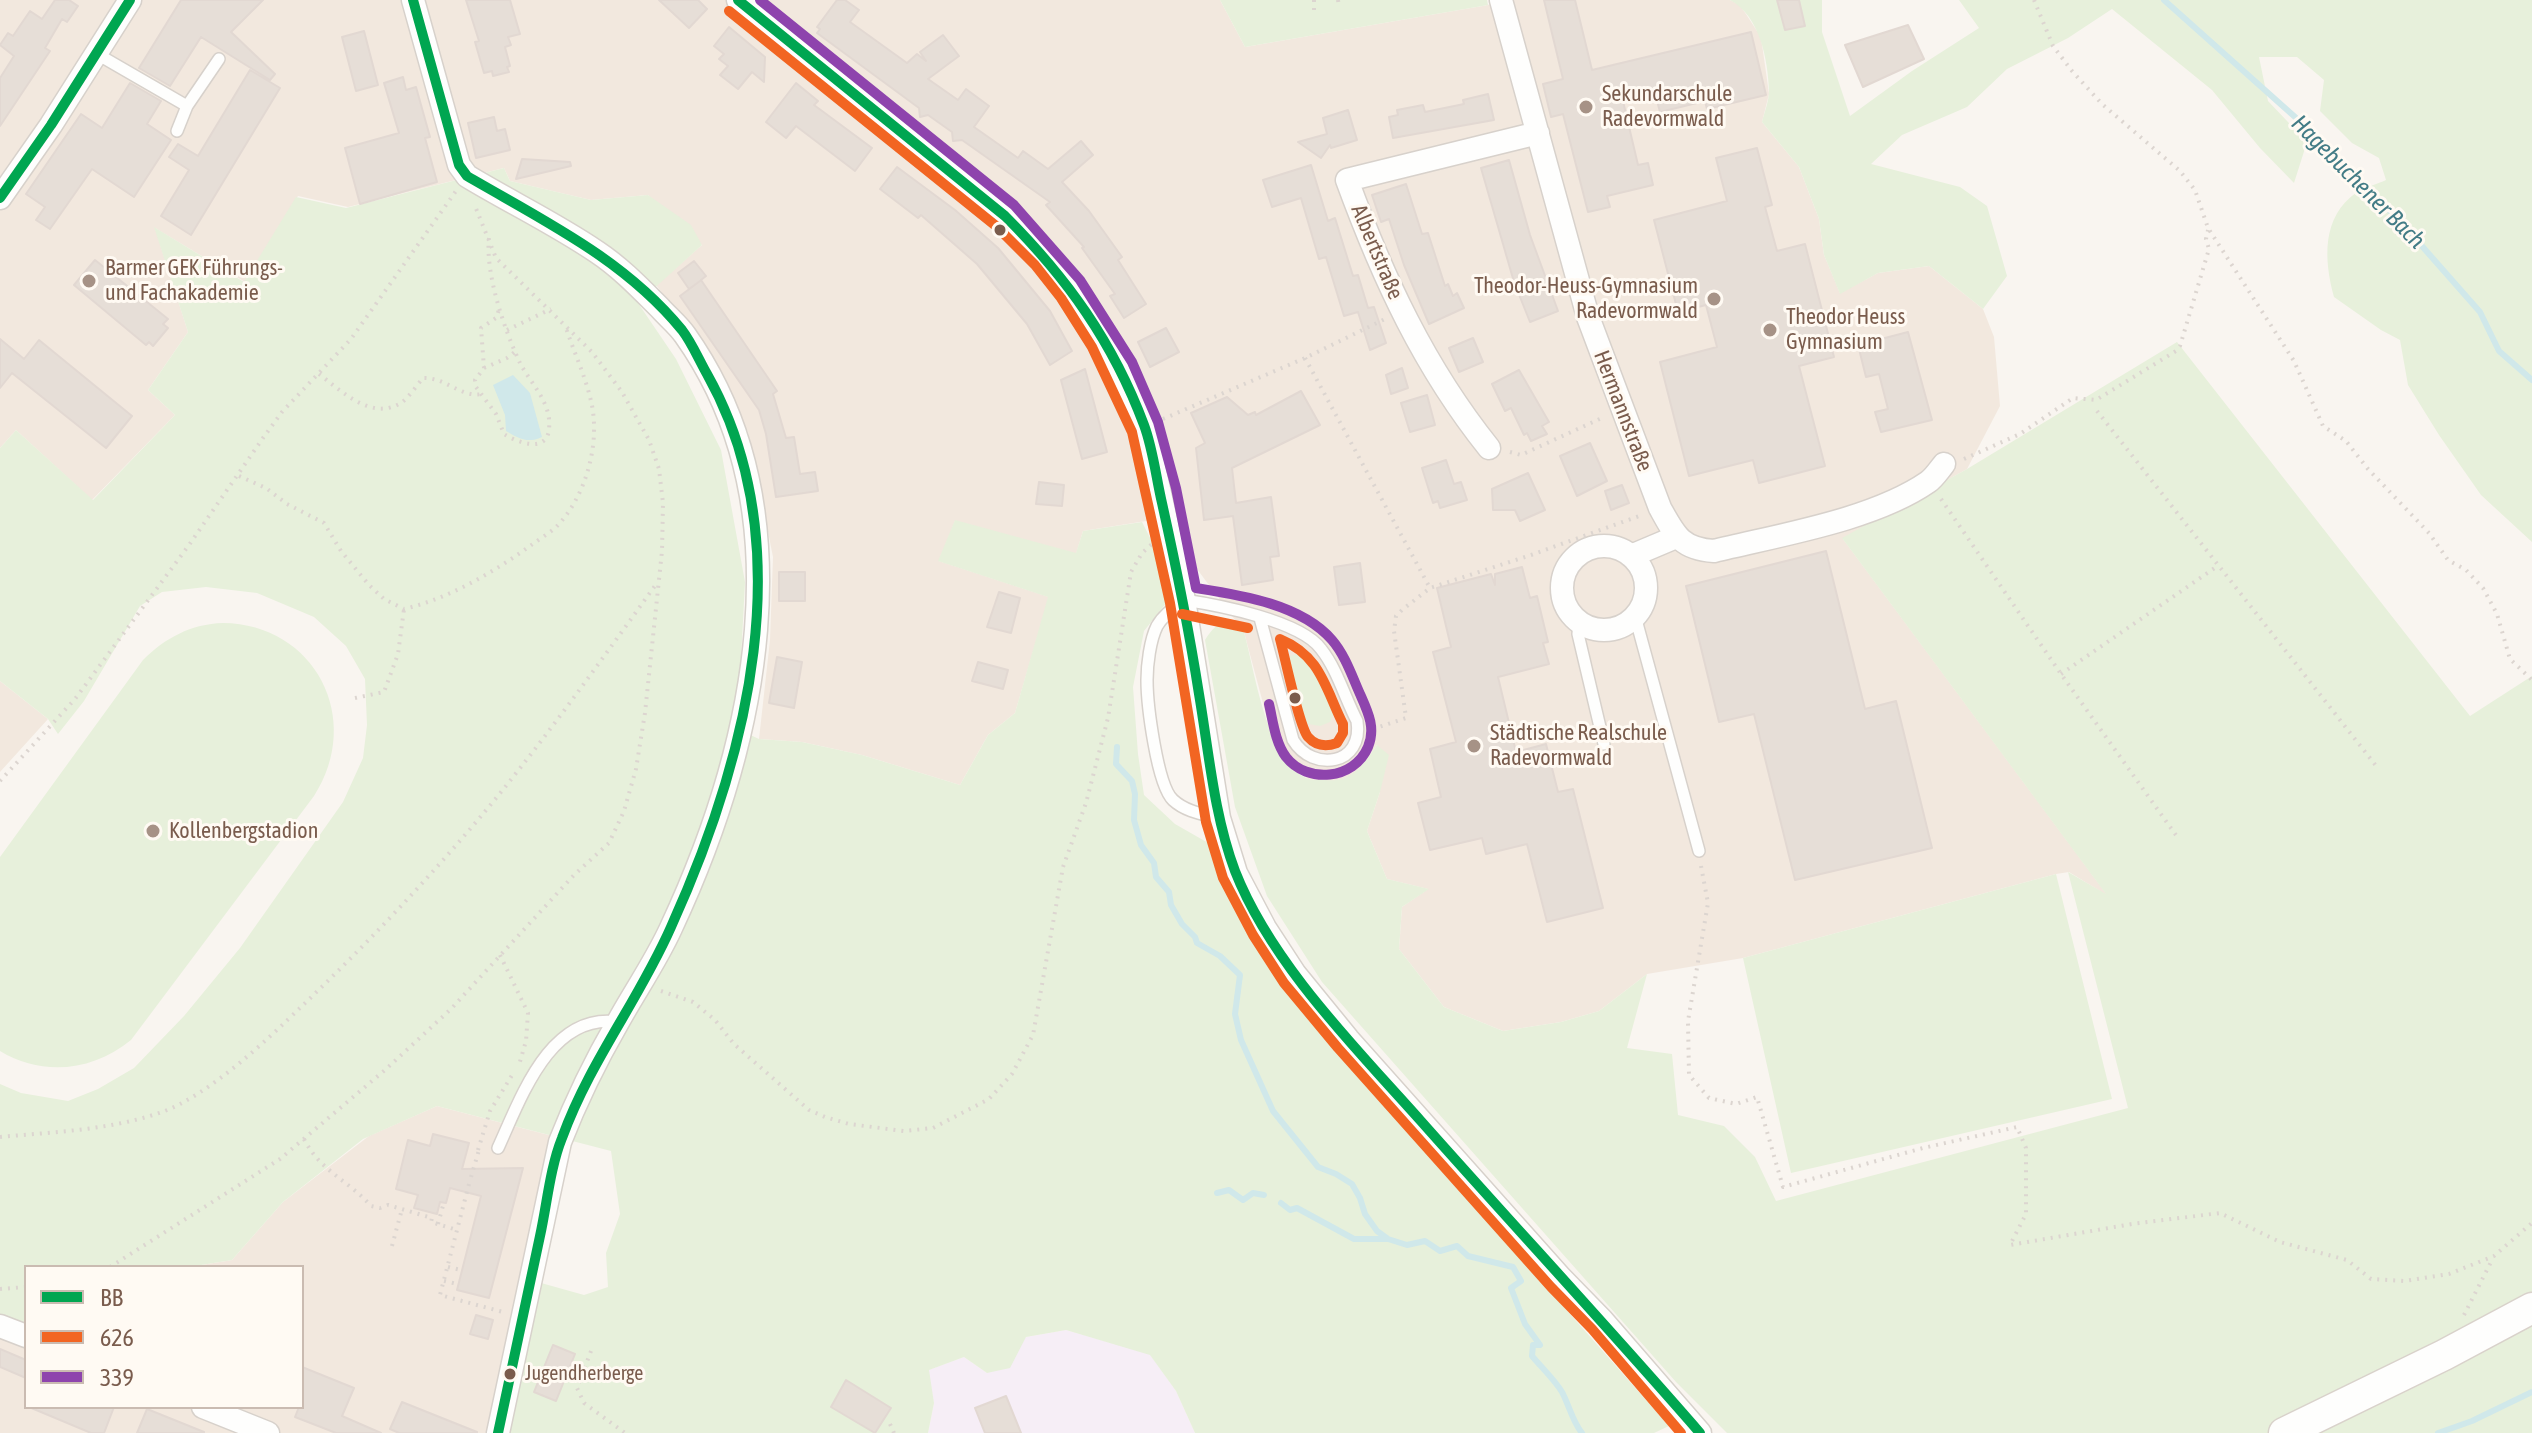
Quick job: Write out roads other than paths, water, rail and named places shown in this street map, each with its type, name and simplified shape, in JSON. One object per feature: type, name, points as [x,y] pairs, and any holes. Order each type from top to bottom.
[{"type":"main road","points":[[2284,1433],[2532,1308]]},
{"type":"street","points":[[0,198],[130,0]]},
{"type":"street","points":[[413,0],[455,154],[467,176],[598,252],[625,273],[684,333],[711,378],[727,414],[748,483],[755,526],[757,610],[752,677],[727,783],[699,865],[670,932],[618,1022],[560,1142],[498,1433]]},
{"type":"street","points":[[738,0],[1005,216],[1045,256],[1072,290],[1104,340],[1145,427],[1184,600],[1219,818],[1236,873],[1265,928],[1295,974],[1348,1039],[1700,1433]]},
{"type":"street","name":"Hermannstraße","points":[[1501,0],[1588,317],[1660,508],[1676,537]]},
{"type":"street","name":"Albertstraße","points":[[1489,448],[1461,413],[1423,355],[1367,235],[1347,180],[1538,133]]},
{"type":"street","points":[[1631,556],[1676,537],[1700,550],[1714,551],[1847,518],[1929,481],[1944,464]]},
{"type":"street","points":[[1594,547],[1614,547],[1631,556],[1640,566],[1646,584],[1644,602],[1635,616],[1621,626],[1606,630],[1589,628],[1579,622],[1570,613],[1562,596],[1563,575],[1570,563],[1580,553],[1594,547]]},
{"type":"street","points":[[0,1326],[24,1335]]},
{"type":"street","points":[[208,1409],[268,1433]]},
{"type":"lane","points":[[97,54],[187,106]]},
{"type":"lane","points":[[177,131],[187,106],[219,59]]},
{"type":"lane","points":[[1219,818],[1191,812],[1171,799],[1163,779],[1152,728],[1147,678],[1157,626],[1166,614],[1184,600],[1209,603],[1260,618],[1310,636],[1324,651],[1357,721],[1359,733],[1351,752],[1338,758],[1321,761],[1302,754],[1293,740],[1260,618]]},
{"type":"lane","points":[[1635,616],[1699,851]]},
{"type":"lane","points":[[1579,622],[1578,634],[1604,744]]},
{"type":"lane","points":[[498,1148],[527,1086],[556,1043],[592,1022],[618,1022]]},
{"type":"water","points":[[513,375],[530,393],[542,437],[527,440],[506,431],[505,415],[493,385]]},
{"type":"waterway","name":"Hagebuchener Bach","points":[[2164,0],[2304,125],[2399,220],[2480,312],[2499,351],[2532,380]]},
{"type":"waterway","points":[[1117,747],[1116,764],[1132,781],[1134,820],[1141,845],[1154,863],[1156,877],[1169,892],[1171,905],[1197,943],[1220,956],[1240,975],[1235,1014],[1241,1040],[1273,1111],[1318,1167],[1352,1184],[1365,1214],[1377,1231],[1388,1239],[1407,1245],[1425,1241],[1440,1251],[1457,1246],[1468,1256],[1513,1267],[1521,1281],[1511,1288],[1525,1324],[1540,1345],[1533,1345],[1532,1356],[1562,1392],[1582,1433]]},
{"type":"waterway","points":[[1217,1193],[1229,1190],[1243,1200],[1253,1193],[1264,1195]]},
{"type":"waterway","points":[[1281,1203],[1290,1210],[1297,1208],[1354,1239],[1387,1239]]},
{"type":"waterway","points":[[2438,1433],[2472,1421],[2532,1392]]},
{"type":"place","name":"Sekundarschule Radevormwald","points":[[1586,107]]},
{"type":"place","name":"Barmer GEK Führungs- und Fachakademie","points":[[89,281]]},
{"type":"place","name":"Theodor-Heuss-Gymnasium Radevormwald","points":[[1714,299]]},
{"type":"place","name":"Theodor Heuss Gymnasium","points":[[1770,330]]},
{"type":"place","name":"Städtische Realschule Radevormwald","points":[[1474,746]]},
{"type":"place","name":"Kollenbergstadion","points":[[153,831]]},
{"type":"place","name":"Jugendherberge","points":[[510,1374]]}]
